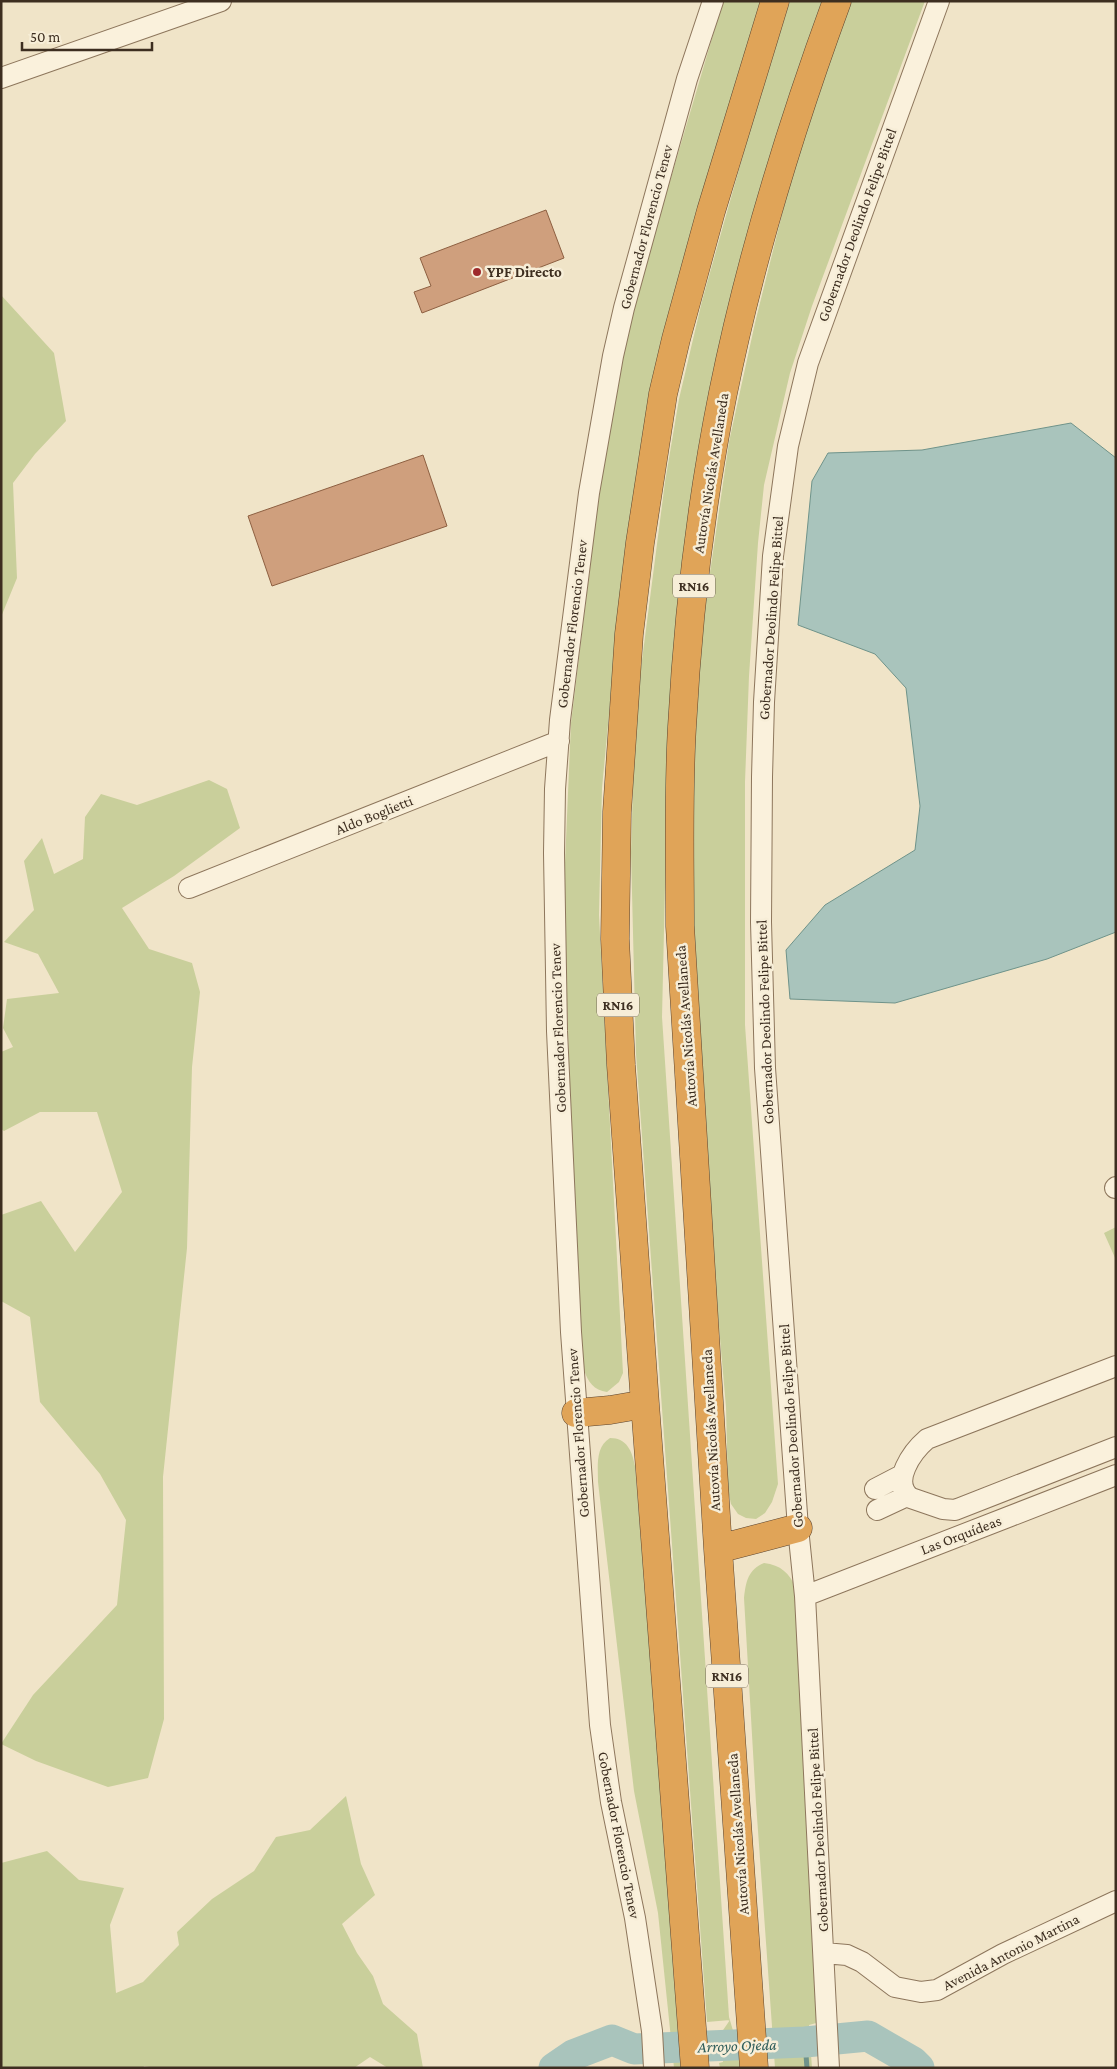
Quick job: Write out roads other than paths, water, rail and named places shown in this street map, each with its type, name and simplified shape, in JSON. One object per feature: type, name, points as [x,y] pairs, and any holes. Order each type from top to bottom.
[{"type":"highway","name":"RN16","points":[[695,2067],[622,1075],[615,939],[617,812],[627,650],[663,394],[711,211],[775,1]]},
{"type":"highway","name":"Autovía Nicolás Avellaneda","points":[[754,2066],[718,1549],[680,926],[679,823],[682,728],[699,547],[708,474],[723,393],[757,250],[795,123],[837,1]]},
{"type":"highway","points":[[576,1413],[645,1404]]},
{"type":"highway","points":[[718,1549],[798,1528]]},
{"type":"street","points":[[1,78],[221,1]]},
{"type":"street","name":"Gobernador Florencio Tenev","points":[[654,2068],[652,2031],[635,1918],[611,1802],[600,1725],[576,1413],[557,1032],[554,854],[558,741],[589,493],[613,356],[624,308],[687,79],[714,1]]},
{"type":"street","name":"Gobernador Deolindo Felipe Bittel","points":[[829,2059],[805,1596],[798,1528],[765,1068],[761,922],[764,702],[773,556],[788,446],[808,363],[939,1]]},
{"type":"street","name":"Aldo Boglietti","points":[[189,888],[558,741]]},
{"type":"street","points":[[875,1489],[902,1475],[921,1444],[933,1436],[1116,1366]]},
{"type":"street","points":[[902,1475],[902,1484],[908,1496],[943,1509],[955,1510],[1116,1447]]},
{"type":"street","name":"Las Orquídeas","points":[[805,1596],[1116,1475]]},
{"type":"street","points":[[877,1510],[908,1496]]},
{"type":"street","name":"Avenida Antonio Martina","points":[[824,1953],[847,1954],[862,1962],[895,1987],[921,1992],[937,1990],[1003,1954],[1116,1901]]},
{"type":"water","points":[[1071,423],[1116,458],[1116,932],[1047,959],[895,1003],[790,999],[786,950],[825,905],[915,850],[920,806],[906,688],[875,654],[798,625],[812,481],[828,453],[922,450]]},
{"type":"waterway","name":"Arroyo Ojeda","points":[[554,2068],[573,2055],[612,2040],[634,2049],[805,2042],[868,2036],[913,2062],[919,2068]]},
{"type":"waterway","points":[[805,2042],[807,2068]]},
{"type":"place","name":"YPF Directo","points":[[477,272]]}]
